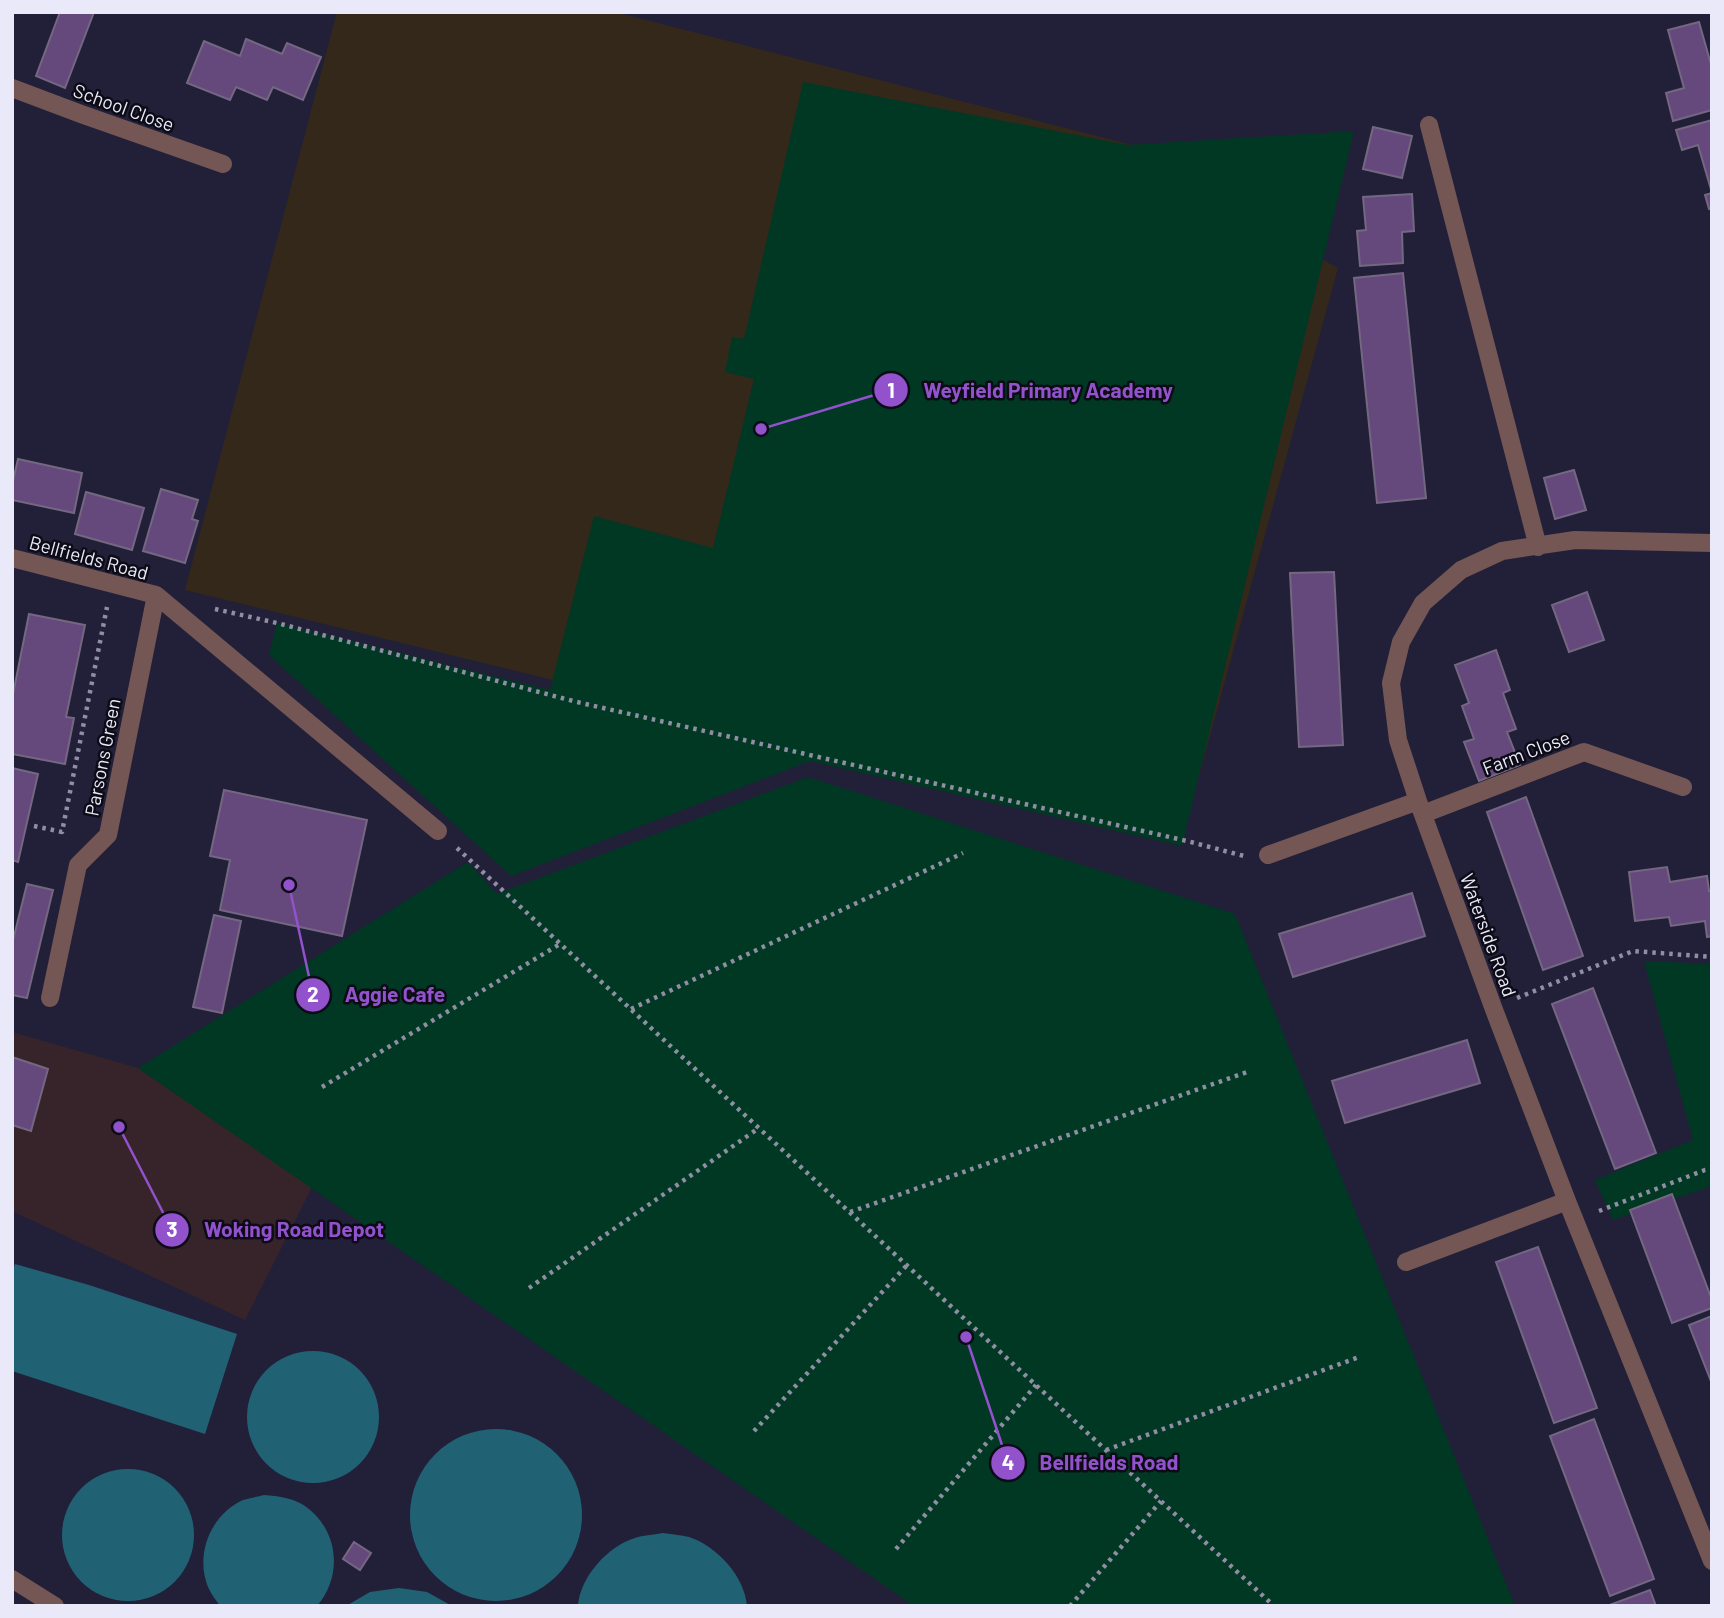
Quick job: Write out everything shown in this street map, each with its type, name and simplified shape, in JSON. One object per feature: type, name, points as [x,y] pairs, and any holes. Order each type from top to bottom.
[{"type":"street","name":"School Close","points":[[12,88],[223,164]]},
{"type":"street","points":[[1429,125],[1538,547]]},
{"type":"street","name":"Waterside Road","points":[[1712,543],[1575,540],[1502,551],[1461,570],[1423,603],[1401,642],[1391,682],[1398,740],[1493,1007],[1567,1201],[1712,1561]]},
{"type":"street","name":"Bellfields Road","points":[[12,558],[156,596]]},
{"type":"street","points":[[156,596],[438,831]]},
{"type":"street","name":"Parsons Green","points":[[50,998],[78,865],[108,835],[156,596]]},
{"type":"street","name":"Farm Close","points":[[1268,855],[1421,808],[1584,752],[1684,787]]},
{"type":"street","points":[[1406,1262],[1567,1201]]},
{"type":"street","points":[[12,1579],[55,1606]]},
{"type":"path","points":[[34,826],[62,832],[112,584]]},
{"type":"path","points":[[210,608],[577,702],[1187,841],[1242,856],[1268,855]]},
{"type":"path","points":[[438,831],[1274,1606]]},
{"type":"path","points":[[631,1009],[963,853]]},
{"type":"path","points":[[321,1087],[560,944]]},
{"type":"path","points":[[1493,1007],[1633,951],[1712,957]]},
{"type":"path","points":[[850,1212],[1250,1071]]},
{"type":"path","points":[[528,1288],[759,1128]]},
{"type":"path","points":[[1575,1220],[1712,1169]]},
{"type":"path","points":[[754,1431],[907,1265]]},
{"type":"path","points":[[1107,1450],[1359,1357]]},
{"type":"path","points":[[896,1549],[1036,1385]]},
{"type":"path","points":[[1070,1606],[1161,1502]]},
{"type":"shaded area","points":[[337,12],[615,12],[1136,146],[1145,164],[1338,268],[1183,834],[185,590]]},
{"type":"shaded area","points":[[12,1032],[138,1068],[312,1187],[245,1320],[12,1211]]},
{"type":"green space","points":[[803,82],[1128,145],[1354,131],[1182,846],[810,761],[511,876],[269,655],[277,623],[550,690],[594,516],[713,548],[754,379],[725,372],[732,337],[744,339]]},
{"type":"green space","points":[[808,777],[1235,914],[1515,1606],[914,1606],[138,1068],[468,862],[497,894]]},
{"type":"green space","points":[[1644,961],[1712,964],[1712,1186],[1613,1220],[1595,1180],[1693,1140]]},
{"type":"water","points":[[15,1264],[89,1285],[237,1334],[205,1434],[12,1371],[12,1272]]},
{"type":"water","points":[[313,1351],[338,1356],[360,1370],[374,1392],[379,1417],[374,1442],[360,1464],[338,1478],[313,1483],[288,1478],[266,1464],[252,1442],[247,1417],[252,1392],[266,1370],[288,1356]]},
{"type":"water","points":[[496,1429],[529,1436],[557,1454],[575,1482],[582,1515],[575,1548],[557,1576],[529,1594],[496,1601],[463,1594],[435,1576],[417,1548],[410,1515],[417,1482],[435,1454],[463,1436]]},
{"type":"water","points":[[128,1469],[153,1474],[175,1488],[189,1510],[194,1535],[189,1560],[175,1582],[153,1596],[128,1601],[103,1596],[81,1582],[67,1560],[62,1535],[67,1510],[81,1488],[103,1474]]},
{"type":"water","points":[[264,1495],[285,1498],[305,1506],[316,1516],[331,1540],[334,1568],[331,1581],[317,1606],[220,1606],[209,1590],[203,1562],[208,1537],[214,1526],[231,1507],[243,1500]]},
{"type":"water","points":[[662,1533],[689,1537],[710,1547],[735,1574],[741,1584],[747,1606],[578,1606],[584,1584],[606,1555],[635,1538]]},
{"type":"water","points":[[399,1588],[427,1592],[452,1606],[346,1606],[370,1592]]},
{"type":"building","points":[[60,12],[94,12],[65,88],[36,76]]},
{"type":"building","points":[[1699,22],[1712,68],[1712,110],[1673,121],[1666,93],[1684,88],[1668,30]]},
{"type":"building","points":[[246,39],[282,54],[287,43],[321,57],[303,100],[273,87],[267,100],[236,87],[230,100],[187,83],[204,41],[240,56]]},
{"type":"building","points":[[1712,120],[1712,193],[1698,145],[1682,150],[1676,130]]},
{"type":"building","points":[[1373,127],[1412,136],[1402,178],[1363,169]]},
{"type":"building","points":[[1712,193],[1712,208],[1709,209],[1705,195]]},
{"type":"building","points":[[1412,194],[1414,231],[1402,232],[1403,263],[1360,266],[1357,231],[1366,230],[1363,197]]},
{"type":"building","points":[[1403,273],[1426,498],[1377,503],[1354,278]]},
{"type":"building","points":[[18,459],[82,473],[74,513],[12,500],[12,485]]},
{"type":"building","points":[[1574,470],[1586,510],[1555,519],[1544,478]]},
{"type":"building","points":[[161,489],[198,500],[192,519],[198,521],[185,563],[143,551]]},
{"type":"building","points":[[86,492],[144,508],[132,550],[75,534]]},
{"type":"building","points":[[1334,572],[1343,745],[1299,747],[1290,573]]},
{"type":"building","points":[[1587,592],[1604,640],[1569,652],[1552,605]]},
{"type":"building","points":[[29,614],[85,625],[66,717],[74,718],[65,764],[12,754],[12,699]]},
{"type":"building","points":[[1496,650],[1510,690],[1503,693],[1516,729],[1507,732],[1520,765],[1479,781],[1464,742],[1474,739],[1462,706],[1469,703],[1455,665]]},
{"type":"building","points":[[12,768],[38,774],[18,862],[12,860]]},
{"type":"building","points":[[224,790],[367,820],[342,936],[220,910],[230,860],[210,856]]},
{"type":"building","points":[[1526,797],[1583,956],[1543,970],[1487,812]]},
{"type":"building","points":[[1667,867],[1670,882],[1707,876],[1709,891],[1712,891],[1712,936],[1707,937],[1705,921],[1671,926],[1669,917],[1635,921],[1629,872]]},
{"type":"building","points":[[27,884],[53,890],[27,998],[12,995],[12,944]]},
{"type":"building","points":[[1412,893],[1425,936],[1293,977],[1279,934]]},
{"type":"building","points":[[214,915],[241,921],[222,1013],[193,1007]]},
{"type":"building","points":[[1593,988],[1656,1153],[1615,1169],[1552,1004]]},
{"type":"building","points":[[1467,1040],[1480,1083],[1345,1123],[1332,1081]]},
{"type":"building","points":[[12,1057],[48,1069],[31,1131],[12,1125]]},
{"type":"building","points":[[1672,1194],[1712,1300],[1712,1308],[1672,1323],[1630,1210]]},
{"type":"building","points":[[1538,1247],[1597,1408],[1554,1423],[1496,1262]]},
{"type":"building","points":[[1712,1316],[1712,1384],[1689,1325]]},
{"type":"building","points":[[1594,1419],[1654,1579],[1610,1596],[1550,1436]]},
{"type":"building","points":[[354,1542],[371,1553],[360,1570],[343,1559]]},
{"type":"building","points":[[1650,1590],[1656,1606],[1607,1606]]},
{"type":"place","name":"Weyfield Primary Academy","points":[[761,429]]},
{"type":"place","name":"Aggie Cafe","points":[[289,885]]},
{"type":"place","name":"Woking Road Depot","points":[[119,1127]]},
{"type":"place","name":"Bellfields Road","points":[[966,1337]]}]
